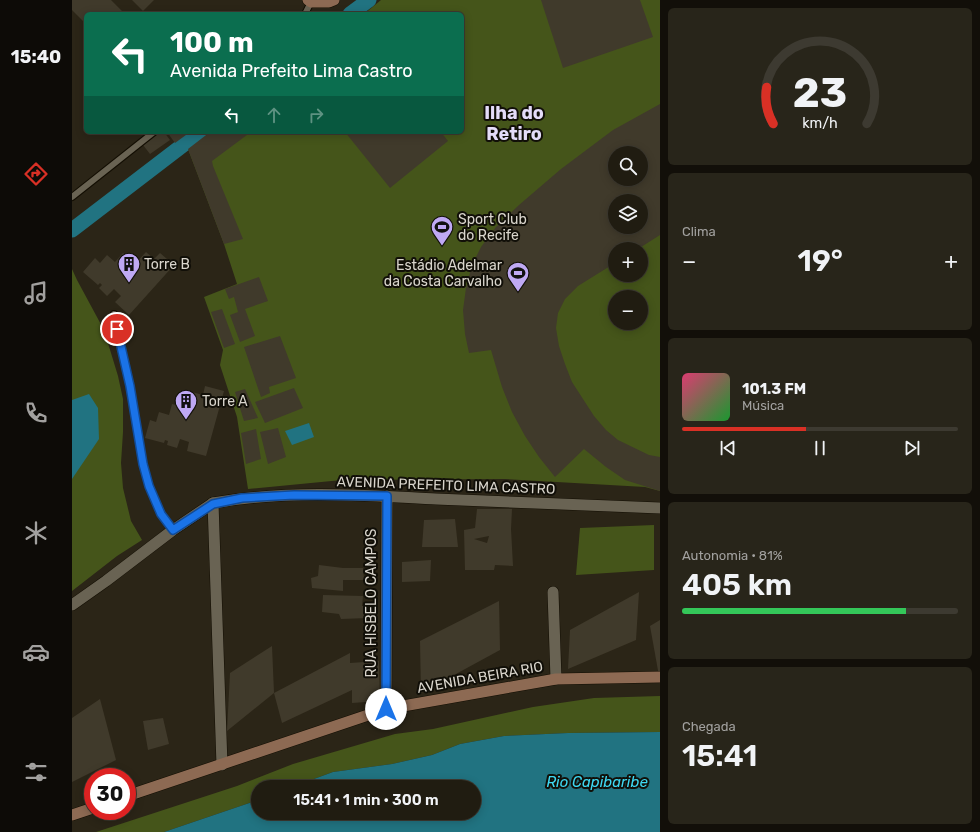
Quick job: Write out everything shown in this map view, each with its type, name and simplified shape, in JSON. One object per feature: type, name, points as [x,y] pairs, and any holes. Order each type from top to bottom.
[{"type":"main road","points":[[309,1],[329,2],[334,0]]},
{"type":"main road","name":"AVENIDA BEIRA RIO","points":[[136,793],[386,709],[556,679],[660,677]]},
{"type":"main road","points":[[72,814],[84,811]]},
{"type":"street","name":"AVENIDA PREFEITO LIMA CASTRO","points":[[72,606],[173,530],[213,504],[242,498],[294,495],[387,496],[660,508]]},
{"type":"street","name":"RUA HISBELO CAMPOS","points":[[386,709],[387,496]]},
{"type":"street","points":[[213,504],[222,765]]},
{"type":"street","points":[[553,592],[556,679]]},
{"type":"lane","points":[[306,12],[309,1]]},
{"type":"lane","points":[[72,197],[151,134]]},
{"type":"lane","points":[[114,314],[130,386],[143,464],[149,486],[161,514],[173,530]]},
{"type":"green space","name":"Sport Club do Recife","points":[[381,0],[660,0],[660,491],[645,487],[505,479],[342,480],[248,489],[237,417],[220,365],[223,350],[204,297],[237,284],[224,244],[188,149],[207,134],[464,134],[464,12],[366,12]]},
{"type":"green space","points":[[72,269],[104,330],[118,376],[123,399],[121,463],[123,488],[131,521],[142,540],[117,556],[72,591]]},
{"type":"green space","points":[[654,525],[654,570],[576,575],[580,528]]},
{"type":"green space","points":[[660,696],[660,732],[568,733],[504,736],[460,744],[432,755],[392,764],[333,772],[311,780],[252,780],[293,764],[395,734],[433,729],[533,707],[594,698]]},
{"type":"green space","points":[[251,780],[251,802],[164,832],[96,832],[136,820]]},
{"type":"water","points":[[89,394],[98,408],[99,439],[72,479],[72,400]]},
{"type":"water","points":[[309,423],[314,437],[292,445],[285,431]]},
{"type":"water","name":"Rio Capibaribe","points":[[660,732],[660,832],[164,832],[251,802],[251,820],[481,820],[481,780],[311,780],[333,772],[392,764],[432,755],[460,744],[504,736],[568,733]]},
{"type":"building","points":[[72,0],[111,0],[123,12],[84,12],[84,22],[72,10]]},
{"type":"building","points":[[132,0],[154,0],[143,11]]},
{"type":"building","points":[[541,0],[640,0],[653,37],[563,68]]},
{"type":"building","name":"Estádio Adelmar da Costa Carvalho","points":[[660,104],[660,235],[648,243],[608,242],[608,267],[578,286],[565,299],[558,313],[556,328],[559,346],[572,382],[594,416],[606,430],[618,440],[649,455],[660,457],[660,491],[625,480],[584,449],[555,477],[525,436],[512,412],[502,387],[491,350],[469,353],[465,334],[463,310],[466,288],[472,265],[481,247],[496,227],[561,169],[613,130]]},
{"type":"building","points":[[158,134],[166,134],[170,140],[150,154],[143,145]]},
{"type":"building","points":[[168,134],[187,134],[175,143]]},
{"type":"building","points":[[207,134],[248,134],[212,161],[243,239],[224,244],[188,149]]},
{"type":"building","points":[[347,134],[443,134],[448,141],[390,188]]},
{"type":"building","name":"Torre B","points":[[146,252],[154,259],[160,253],[174,265],[129,315],[115,302],[121,296],[114,289],[107,296],[99,288],[102,285],[100,283],[98,285],[83,272],[95,258],[100,263],[107,255],[115,262],[123,253],[135,264]]},
{"type":"building","points":[[259,277],[268,301],[245,309],[255,336],[240,342],[230,315],[238,312],[234,297],[229,299],[225,289]]},
{"type":"building","points":[[222,309],[235,344],[224,348],[211,312]]},
{"type":"building","points":[[280,336],[296,378],[269,387],[270,393],[261,397],[244,347]]},
{"type":"building","name":"Torre A","points":[[205,386],[224,391],[206,456],[187,451],[189,442],[180,439],[177,448],[167,445],[168,441],[165,440],[164,443],[145,438],[150,420],[156,422],[159,412],[169,415],[172,404],[188,408],[192,392],[203,395]]},
{"type":"building","points":[[294,388],[303,408],[265,423],[255,402]]},
{"type":"building","points":[[245,389],[258,418],[244,421],[235,392]]},
{"type":"building","points":[[278,428],[286,457],[268,464],[260,432]]},
{"type":"building","points":[[256,429],[261,459],[246,464],[241,433]]},
{"type":"building","points":[[477,509],[512,509],[511,529],[513,566],[495,565],[494,570],[465,570],[464,530],[475,528]],"holes":[[[489,536],[487,543],[474,539]]]},
{"type":"building","points":[[455,519],[458,547],[422,547],[424,520]]},
{"type":"building","points":[[431,560],[430,581],[402,582],[402,562]]},
{"type":"building","points":[[319,565],[343,568],[363,568],[364,580],[343,580],[343,591],[312,588],[311,578],[318,576]]},
{"type":"building","points":[[639,592],[636,640],[568,669],[570,630]]},
{"type":"building","points":[[323,595],[363,596],[362,606],[369,606],[368,618],[341,619],[339,614],[322,612]]},
{"type":"building","points":[[499,601],[500,650],[421,693],[420,641]]},
{"type":"building","points":[[660,620],[660,675],[659,676],[650,626]]},
{"type":"building","points":[[272,646],[274,693],[227,731],[230,673]]},
{"type":"building","points":[[350,653],[350,663],[379,661],[380,701],[352,703],[352,690],[282,723],[274,693]]},
{"type":"building","points":[[100,699],[116,760],[100,768],[84,768],[84,776],[72,782],[72,718]]},
{"type":"building","points":[[163,718],[169,744],[148,750],[143,721]]},
{"type":"waterway","points":[[353,12],[369,0]]},
{"type":"waterway","points":[[72,230],[197,134]]},
{"type":"place","name":"Sport Club do Recife","points":[[442,246]]},
{"type":"place","name":"Torre B","points":[[129,284]]},
{"type":"place","name":"Estádio Adelmar da Costa Carvalho","points":[[518,292]]},
{"type":"place","name":"Torre A","points":[[186,420]]},
{"type":"district","name":"Ilha do Retiro","points":[[514,123]]},
{"type":"route","points":[[117,329],[130,386],[143,464],[149,486],[161,514],[173,530],[213,504],[242,498],[294,495],[387,496],[386,709]]}]
